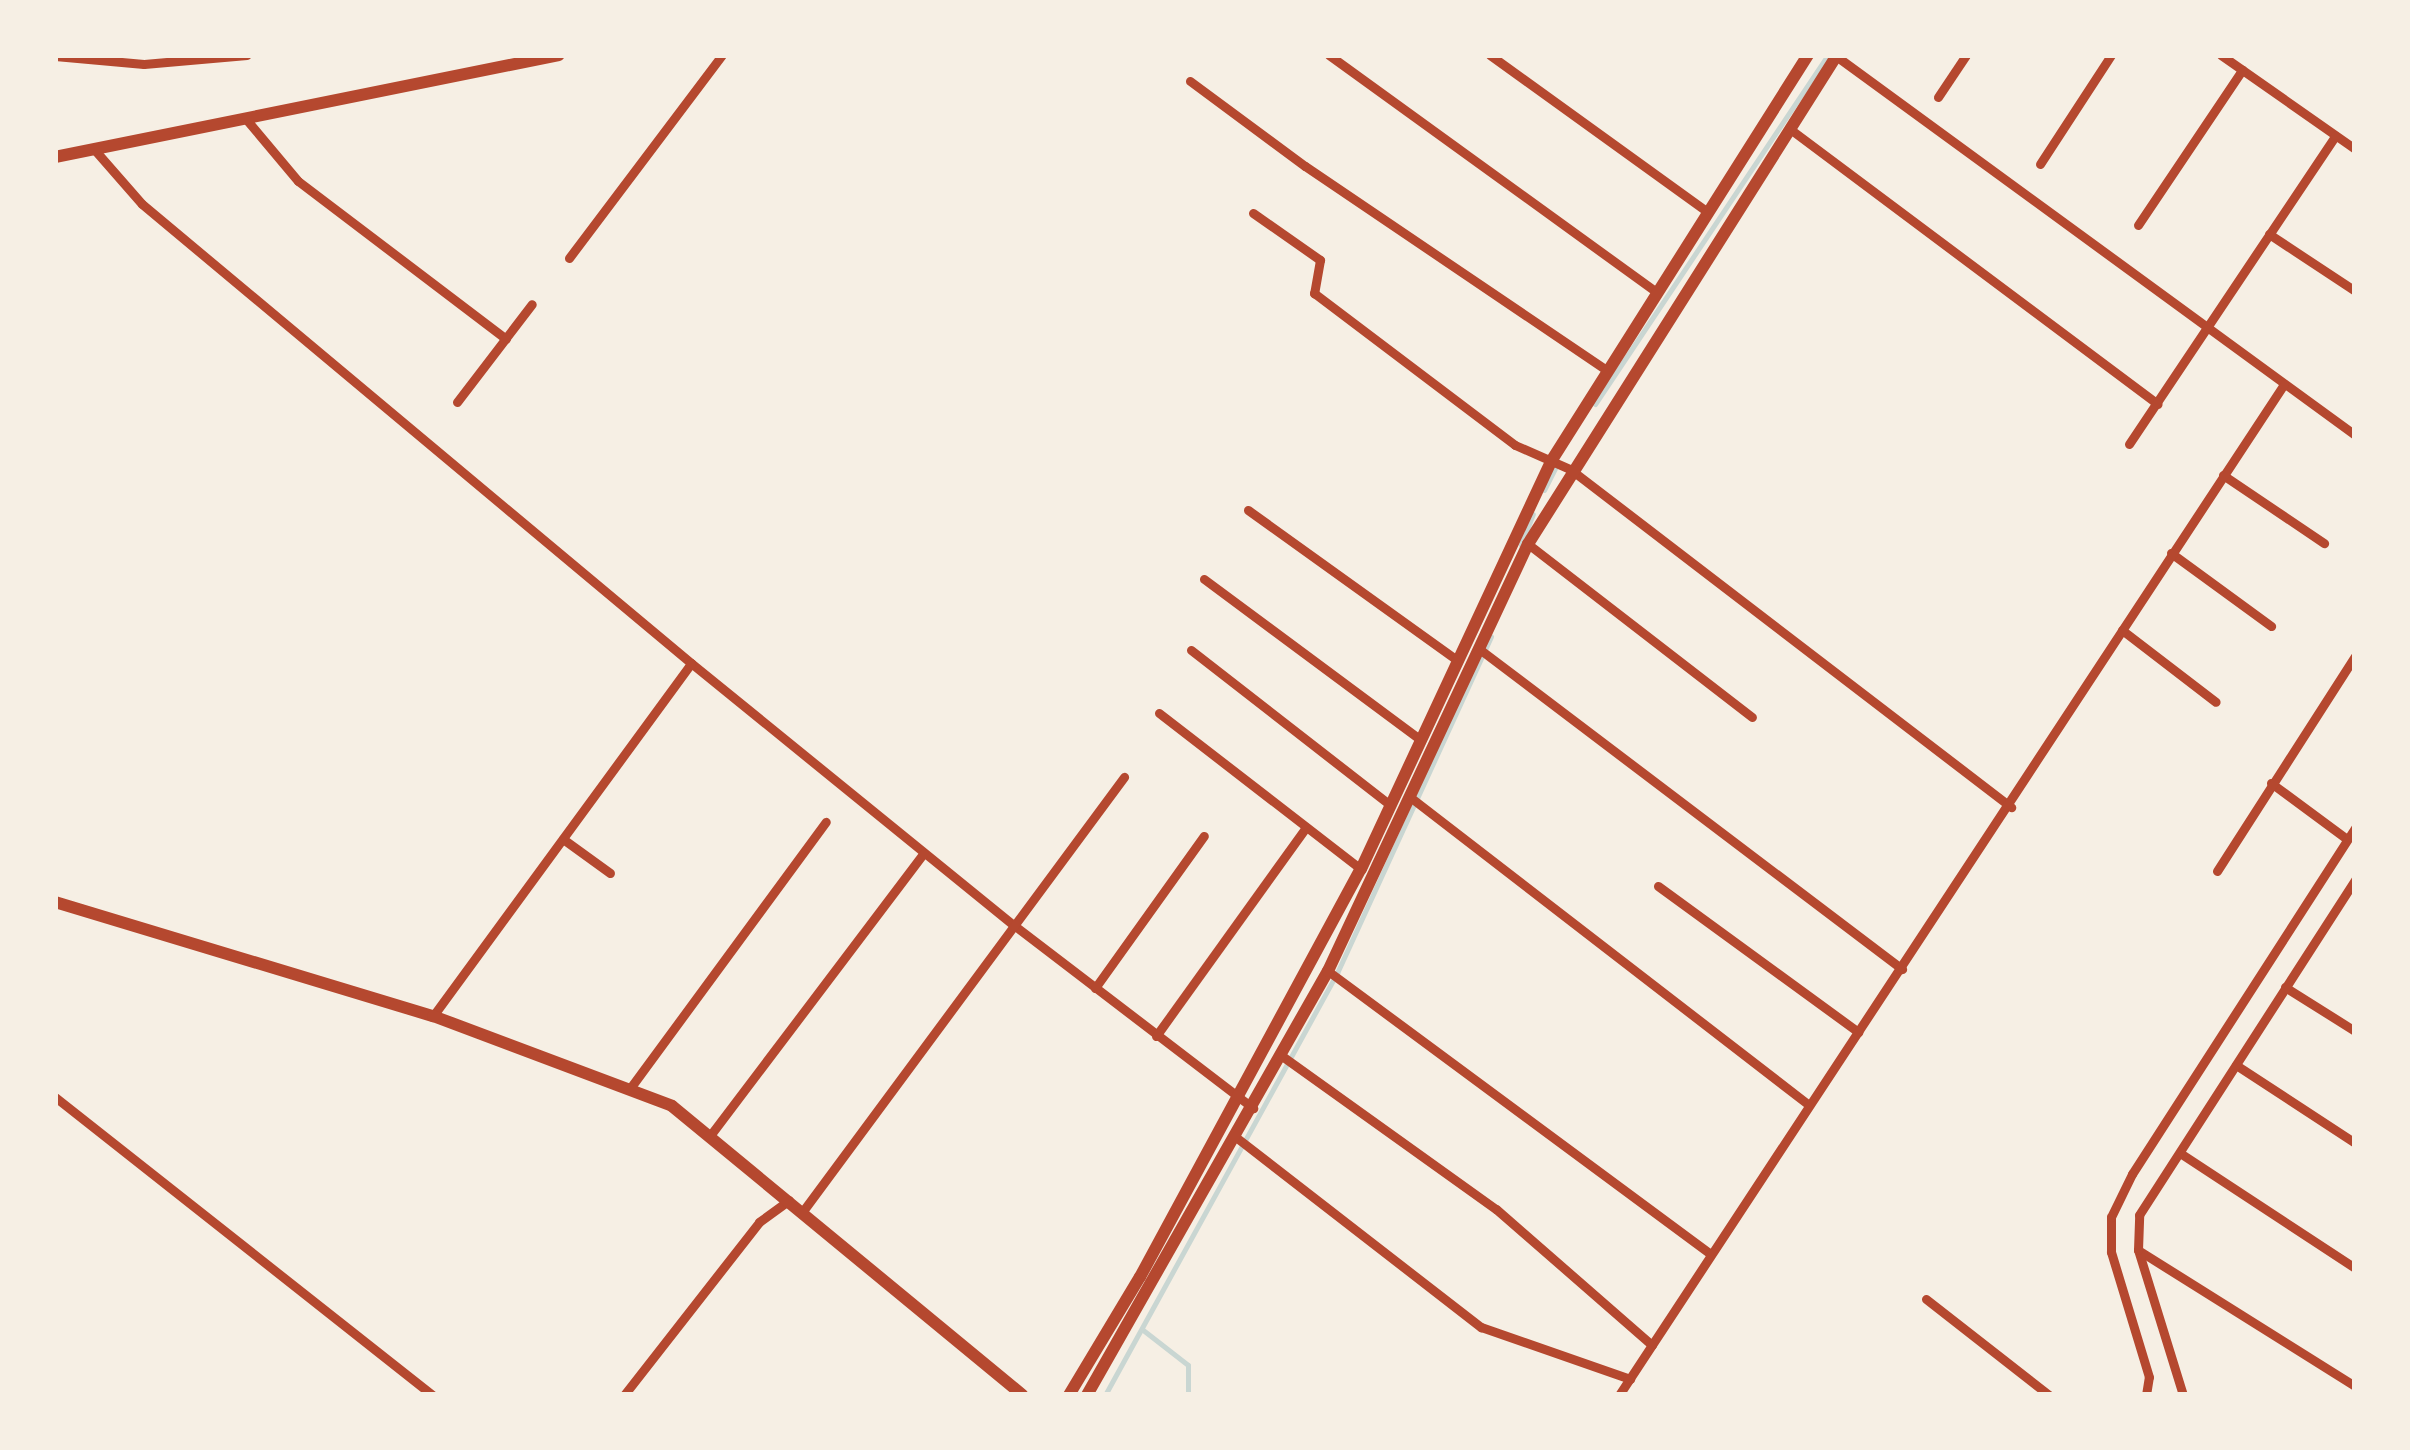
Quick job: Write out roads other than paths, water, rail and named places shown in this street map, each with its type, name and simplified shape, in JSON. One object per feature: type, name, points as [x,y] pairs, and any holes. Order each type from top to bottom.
[{"type":"main road","points":[[55,157],[559,55]]},
{"type":"main road","points":[[1069,1395],[1361,869],[1454,658],[1550,464],[1808,55]]},
{"type":"main road","points":[[1087,1395],[1237,1138],[1328,971],[1528,544],[1570,469],[1836,56]]},
{"type":"main road","points":[[55,902],[433,1016],[631,1087],[712,1133],[1022,1395]]},
{"type":"street","points":[[55,56],[144,64],[247,55]]},
{"type":"street","points":[[569,258],[722,55]]},
{"type":"street","points":[[1330,55],[1656,292]]},
{"type":"street","points":[[1490,55],[1708,212]]},
{"type":"street","points":[[1938,96],[1966,55]]},
{"type":"street","points":[[2040,164],[2112,55]]},
{"type":"street","points":[[2221,55],[2355,149]]},
{"type":"street","points":[[1836,56],[2355,436]]},
{"type":"street","points":[[2138,226],[2242,70]]},
{"type":"street","points":[[1190,81],[1606,370]]},
{"type":"street","points":[[246,119],[298,180],[506,339]]},
{"type":"street","points":[[1790,129],[2157,404]]},
{"type":"street","points":[[2129,444],[2334,136]]},
{"type":"street","points":[[92,148],[142,204],[691,664],[1015,926],[1253,1108]]},
{"type":"street","points":[[1254,213],[1320,260],[1314,293],[1515,445],[1550,464],[1570,469],[2010,807]]},
{"type":"street","points":[[2269,234],[2355,291]]},
{"type":"street","points":[[457,402],[532,304]]},
{"type":"street","points":[[1619,1395],[1708,1253],[2010,807],[2171,552],[2284,384]]},
{"type":"street","points":[[2223,474],[2324,543]]},
{"type":"street","points":[[1248,510],[1454,658]]},
{"type":"street","points":[[1528,544],[1752,716]]},
{"type":"street","points":[[2171,552],[2271,626]]},
{"type":"street","points":[[1204,578],[1418,738]]},
{"type":"street","points":[[2122,630],[2216,702]]},
{"type":"street","points":[[1477,648],[1902,968]]},
{"type":"street","points":[[1191,650],[1390,805]]},
{"type":"street","points":[[2218,871],[2355,656]]},
{"type":"street","points":[[433,1016],[691,664]]},
{"type":"street","points":[[1159,713],[1361,869]]},
{"type":"street","points":[[803,1211],[1124,778]]},
{"type":"street","points":[[2272,783],[2348,839]]},
{"type":"street","points":[[1410,796],[1809,1105]]},
{"type":"street","points":[[631,1087],[826,822]]},
{"type":"street","points":[[1156,1036],[1306,827]]},
{"type":"street","points":[[2146,1395],[2149,1377],[2111,1252],[2111,1216],[2132,1174],[2355,828]]},
{"type":"street","points":[[1095,988],[1204,836]]},
{"type":"street","points":[[563,839],[610,873]]},
{"type":"street","points":[[712,1133],[924,853]]},
{"type":"street","points":[[2183,1395],[2138,1250],[2139,1215],[2355,880]]},
{"type":"street","points":[[1658,886],[1858,1032]]},
{"type":"street","points":[[2344,898],[2355,905]]},
{"type":"street","points":[[1328,971],[1708,1253]]},
{"type":"street","points":[[2285,987],[2355,1031]]},
{"type":"street","points":[[1282,1056],[1496,1208],[1652,1345]]},
{"type":"street","points":[[2236,1065],[2355,1144]]},
{"type":"street","points":[[55,1097],[433,1395]]},
{"type":"street","points":[[1237,1138],[1480,1327],[1630,1380]]},
{"type":"street","points":[[2180,1153],[2355,1268]]},
{"type":"street","points":[[624,1395],[759,1222],[789,1200]]},
{"type":"street","points":[[2138,1250],[2355,1386]]},
{"type":"street","points":[[1926,1298],[2049,1395]]},
{"type":"waterway","points":[[1595,404],[1828,55]]},
{"type":"waterway","points":[[1544,490],[1557,464]]},
{"type":"waterway","points":[[1521,545],[1533,514]]},
{"type":"waterway","points":[[1105,1395],[1337,973],[1491,637]]},
{"type":"waterway","points":[[1143,1330],[1188,1365],[1188,1395]]}]
